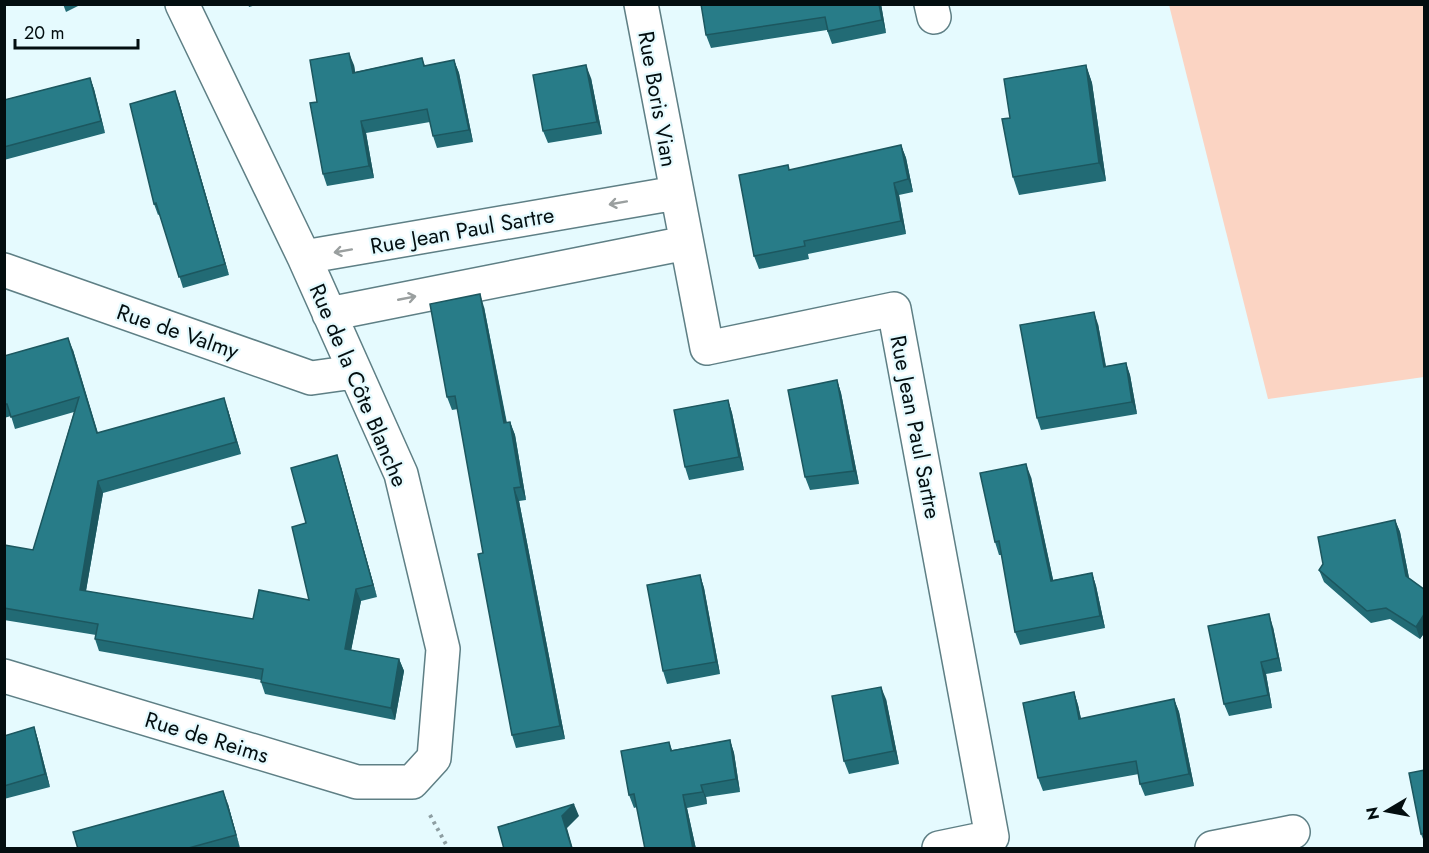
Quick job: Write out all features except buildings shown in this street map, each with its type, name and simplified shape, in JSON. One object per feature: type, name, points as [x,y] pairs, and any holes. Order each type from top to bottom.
[{"type":"street","name":"Rue de la Côte Blanche","points":[[182,4],[304,258],[401,474],[443,649],[434,758],[412,783]]},
{"type":"street","name":"Rue Boris Vian","points":[[641,4],[676,193]]},
{"type":"street","name":"Rue Jean Paul Sartre","points":[[304,258],[676,193],[707,348],[894,309],[993,843],[939,849]]},
{"type":"street","points":[[329,314],[686,243]]},
{"type":"street","name":"Rue de Valmy","points":[[4,270],[311,378],[354,372]]},
{"type":"street","name":"Rue de Reims","points":[[4,676],[357,782],[412,783]]},
{"type":"street","points":[[1212,849],[1293,832]]},
{"type":"shaded area","points":[[1169,5],[1424,5],[1424,377],[1268,399]]}]
